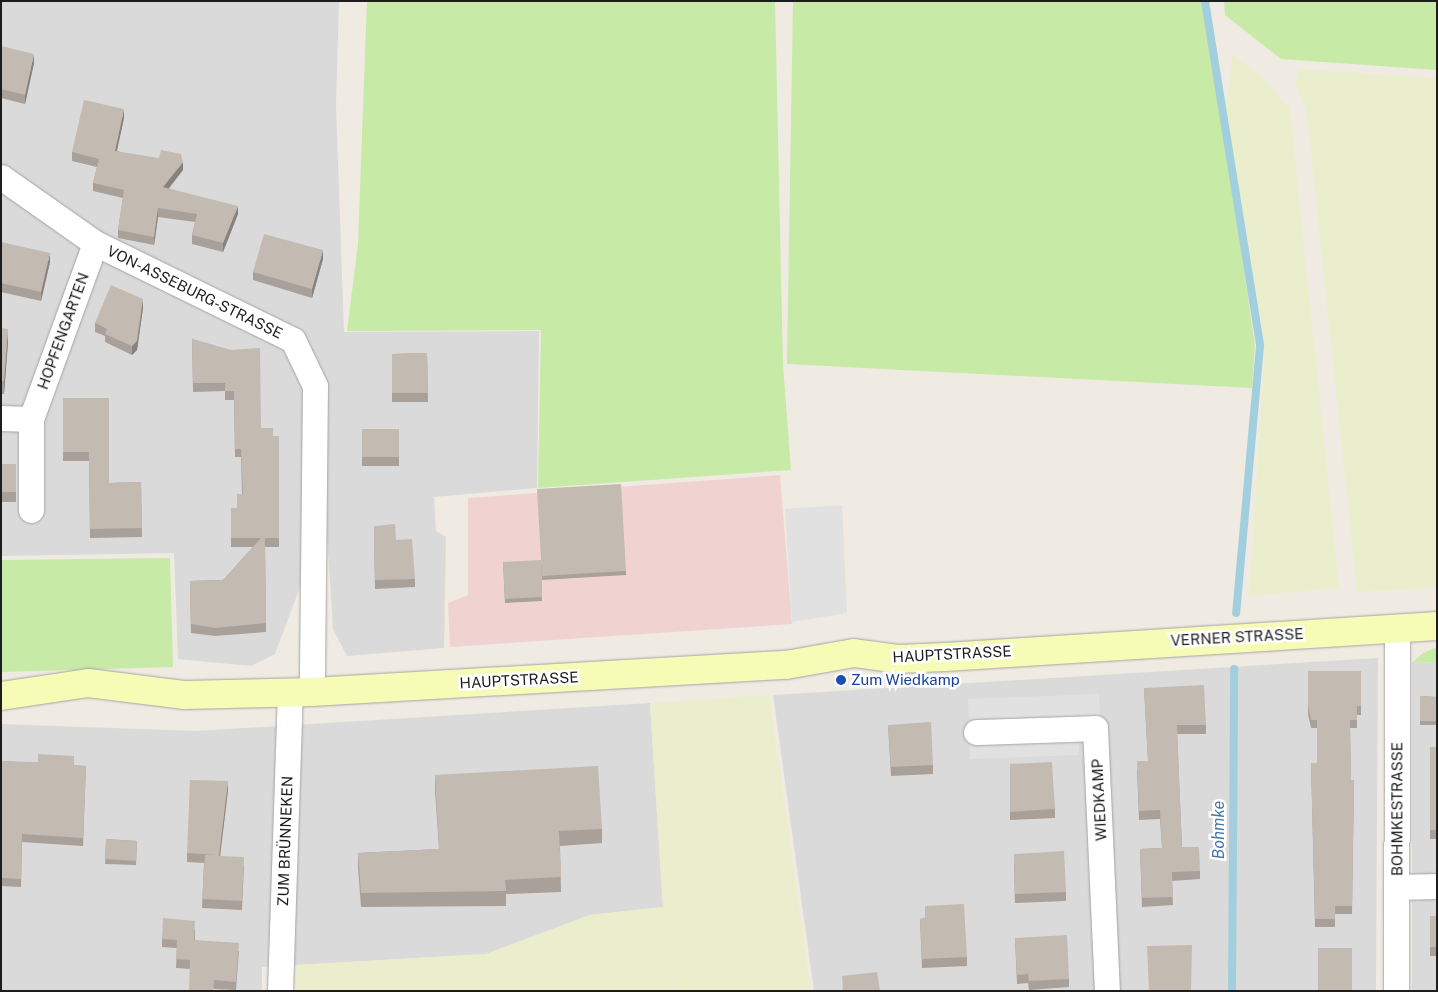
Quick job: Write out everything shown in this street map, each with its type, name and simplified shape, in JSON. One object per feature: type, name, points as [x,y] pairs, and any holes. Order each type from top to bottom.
[{"type":"main road","name":"VERNER STRASSE","points":[[1037,649],[1437,626]]},
{"type":"main road","name":"HAUPTSTRASSE","points":[[1,696],[88,683],[185,695],[301,692],[786,664],[854,653],[898,659],[1037,649]]},
{"type":"street","name":"VON-ASSEBURG-STRASSE","points":[[1,178],[95,243],[293,340],[316,386],[301,692]]},
{"type":"street","name":"HOPFENGARTEN","points":[[31,510],[31,419],[95,243]]},
{"type":"street","points":[[1,418],[31,419]]},
{"type":"street","name":"BOHMKESTRASSE","points":[[1396,991],[1398,628]]},
{"type":"street","name":"ZUM BRÜNNEKEN","points":[[280,991],[301,692]]},
{"type":"street","name":"WIEDKAMP","points":[[976,732],[1095,728],[1107,991]]},
{"type":"street","points":[[1396,887],[1437,886]]},
{"type":"shaded area","points":[[1,1],[339,1],[336,105],[344,332],[539,331],[537,488],[434,497],[436,531],[446,537],[444,648],[347,656],[333,629],[326,518],[275,654],[251,666],[178,659],[174,553],[1,556]]},
{"type":"shaded area","points":[[780,475],[792,624],[450,647],[448,603],[468,595],[468,498]]},
{"type":"shaded area","points":[[842,505],[847,613],[792,622],[785,509]]},
{"type":"shaded area","points":[[1378,658],[1376,991],[814,991],[773,695]]},
{"type":"shaded area","points":[[1437,662],[1437,991],[1412,991],[1412,663]]},
{"type":"shaded area","points":[[1099,694],[1100,718],[1078,719],[1079,755],[970,759],[968,699]]},
{"type":"shaded area","points":[[650,703],[663,907],[590,915],[486,954],[262,967],[262,991],[1,991],[1,724],[196,731]]},
{"type":"green space","points":[[367,1],[775,1],[783,365],[791,470],[538,488],[541,330],[347,331],[358,244]]},
{"type":"green space","points":[[793,1],[1204,1],[1255,345],[1252,388],[787,364]]},
{"type":"green space","points":[[1224,1],[1437,1],[1437,70],[1281,59],[1225,15]]},
{"type":"green space","points":[[1232,54],[1258,74],[1290,108],[1339,588],[1249,596],[1265,347],[1226,108]]},
{"type":"green space","points":[[1299,69],[1437,78],[1437,588],[1357,592],[1306,108],[1295,84]]},
{"type":"green space","points":[[170,558],[173,667],[1,672],[1,560]]},
{"type":"green space","points":[[1437,647],[1437,662],[1412,663],[1423,653]]},
{"type":"green space","points":[[769,695],[811,991],[676,991],[672,965],[675,991],[296,991],[297,965],[486,954],[590,915],[663,907],[650,703]]},
{"type":"building","points":[[1,46],[34,54],[25,95],[1,89]]},
{"type":"building","points":[[84,100],[124,109],[115,151],[159,158],[161,150],[181,154],[183,162],[163,187],[238,206],[223,243],[192,235],[197,214],[158,208],[154,237],[118,230],[124,190],[93,183],[99,159],[72,152]]},
{"type":"building","points":[[264,234],[323,250],[312,289],[253,272]]},
{"type":"building","points":[[1,242],[50,253],[41,292],[1,283]]},
{"type":"building","points":[[111,285],[143,299],[137,341],[132,346],[105,334],[107,329],[95,323]]},
{"type":"building","points":[[1,328],[8,329],[4,381],[1,381]]},
{"type":"building","points":[[192,339],[230,350],[260,348],[261,428],[273,428],[273,436],[279,436],[279,538],[265,538],[266,623],[215,628],[191,624],[190,581],[223,580],[261,538],[231,538],[231,508],[237,508],[237,494],[243,494],[241,449],[235,449],[234,391],[225,391],[225,383],[193,383]]},
{"type":"building","points":[[427,353],[428,393],[392,393],[392,354]]},
{"type":"building","points":[[63,398],[109,398],[109,483],[141,482],[142,528],[90,529],[89,452],[63,452]]},
{"type":"building","points":[[362,429],[399,429],[399,457],[362,457]]},
{"type":"building","points":[[1,444],[2,464],[16,464],[16,492],[1,492]]},
{"type":"building","points":[[621,484],[626,571],[542,576],[537,489]]},
{"type":"building","points":[[395,524],[396,540],[412,539],[415,579],[375,580],[374,526]]},
{"type":"building","points":[[541,560],[542,597],[505,599],[503,562]]},
{"type":"building","points":[[1308,671],[1361,671],[1361,706],[1357,706],[1357,720],[1350,720],[1351,780],[1354,780],[1352,906],[1335,906],[1335,919],[1315,919],[1311,763],[1317,763],[1317,720],[1311,720],[1308,705]]},
{"type":"building","points":[[1204,685],[1206,725],[1177,725],[1182,847],[1199,847],[1200,871],[1172,872],[1173,897],[1142,898],[1140,849],[1162,848],[1160,810],[1139,811],[1137,761],[1148,761],[1144,688]]},
{"type":"building","points":[[1420,696],[1437,697],[1437,721],[1420,721]]},
{"type":"building","points":[[931,722],[933,765],[891,767],[888,725]]},
{"type":"building","points":[[1430,747],[1437,747],[1437,830],[1430,830]]},
{"type":"building","points":[[38,754],[74,756],[74,766],[86,766],[83,838],[22,834],[21,879],[1,878],[1,761],[38,762]]},
{"type":"building","points":[[1052,762],[1055,809],[1010,812],[1010,764]]},
{"type":"building","points":[[598,766],[602,829],[559,831],[561,877],[505,880],[506,891],[361,893],[358,853],[439,849],[435,775]]},
{"type":"building","points":[[190,780],[228,781],[219,856],[244,857],[242,901],[202,899],[205,855],[216,855],[187,853]]},
{"type":"building","points":[[106,839],[137,841],[136,861],[105,859]]},
{"type":"building","points":[[1064,851],[1066,892],[1015,894],[1014,854]]},
{"type":"building","points":[[964,904],[967,957],[922,959],[920,919],[925,918],[925,906]]},
{"type":"building","points":[[1430,916],[1437,916],[1437,947],[1430,947]]},
{"type":"building","points":[[163,918],[195,921],[194,940],[239,943],[236,982],[214,980],[213,991],[189,991],[190,960],[176,959],[177,940],[162,939]]},
{"type":"building","points":[[1067,935],[1069,979],[1029,981],[1028,974],[1017,975],[1015,938]]},
{"type":"building","points":[[1192,945],[1191,991],[1149,991],[1147,946]]},
{"type":"building","points":[[1318,948],[1352,948],[1352,991],[1318,991]]},
{"type":"building","points":[[877,972],[880,991],[843,991],[842,976]]},
{"type":"waterway","points":[[1205,1],[1260,346],[1236,613]]},
{"type":"waterway","name":"Bohmke","points":[[1232,991],[1234,669]]},
{"type":"place","name":"Zum Wiedkamp","points":[[841,680]]}]
